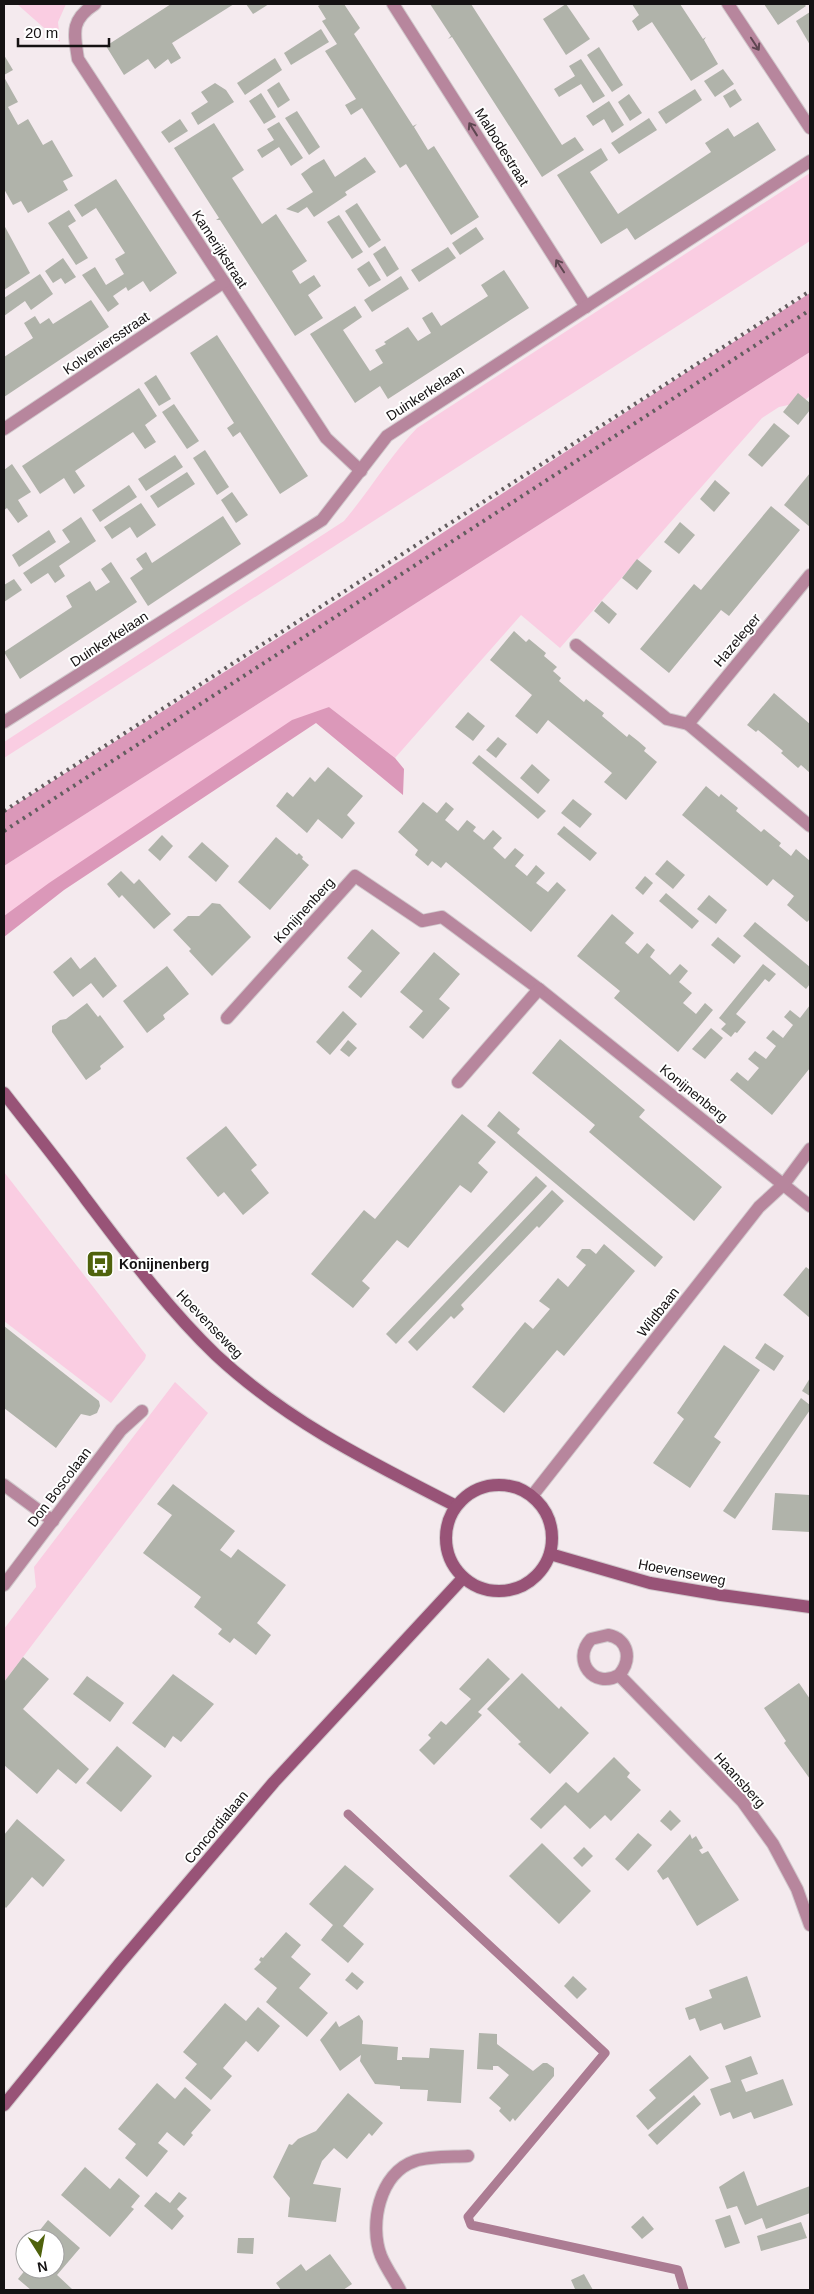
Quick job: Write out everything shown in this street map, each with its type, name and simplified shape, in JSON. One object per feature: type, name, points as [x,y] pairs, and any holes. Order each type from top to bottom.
[{"type":"main road","name":"Hoevenseweg","points":[[4,1093],[159,1293],[216,1354],[264,1395],[321,1435],[456,1506]]},
{"type":"main road","points":[[493,1485],[513,1487],[532,1496],[543,1508],[553,1533],[550,1554],[542,1570],[529,1582],[513,1590],[495,1592],[478,1588],[463,1578],[451,1562],[446,1544],[447,1525],[456,1506],[472,1492],[493,1485]]},
{"type":"main road","name":"Hoevenseweg","points":[[550,1554],[650,1583],[810,1608]]},
{"type":"main road","name":"Concordialaan","points":[[4,2105],[120,1963],[274,1782],[463,1578]]},
{"type":"street","name":"Kamerijkstraat","points":[[95,4],[82,12],[74,32],[78,59],[326,438],[361,470]]},
{"type":"street","name":"Malbodestraat","points":[[393,4],[586,307]]},
{"type":"street","points":[[728,4],[810,128]]},
{"type":"street","name":"Duinkerkelaan","points":[[4,722],[322,520],[387,436],[810,161]]},
{"type":"street","name":"Kolveniersstraat","points":[[4,429],[224,282]]},
{"type":"street","name":"Hazeleger","points":[[688,724],[810,575]]},
{"type":"street","points":[[576,645],[668,719],[688,724],[810,826]]},
{"type":"street","name":"Konijnenberg","points":[[227,1018],[354,876],[422,921],[442,917],[539,989],[810,1206]]},
{"type":"street","points":[[458,1082],[539,989]]},
{"type":"street","name":"Wildbaan","points":[[532,1496],[760,1207],[784,1184],[810,1149]]},
{"type":"street","name":"Don Boscolaan","points":[[4,1585],[121,1430],[142,1411]]},
{"type":"street","points":[[4,1485],[52,1521]]},
{"type":"street","name":"Haansberg","points":[[619,1675],[742,1801],[773,1844],[797,1889],[810,1924]]},
{"type":"street","points":[[400,2290],[381,2256],[376,2231],[382,2193],[391,2176],[414,2161],[468,2156]]},
{"type":"shaded area","points":[[17,4],[66,4],[58,22],[60,42]]},
{"type":"shaded area","points":[[810,173],[810,241],[4,758],[4,742],[344,521],[417,428]]},
{"type":"shaded area","points":[[810,293],[810,352],[4,866],[4,812],[409,555]]},
{"type":"shaded area","points":[[810,352],[810,396],[802,402],[779,407],[762,418],[560,648],[521,615],[395,758],[329,707],[4,916],[4,866]]},
{"type":"shaded area","points":[[329,707],[395,758],[404,769],[403,795],[316,723],[64,890],[4,937],[4,916],[49,883],[292,720]]},
{"type":"shaded area","points":[[4,1172],[146,1355],[145,1359],[111,1403],[4,1321]]},
{"type":"shaded area","points":[[175,1382],[208,1413],[4,1682],[4,1629],[36,1587],[34,1567]]},
{"type":"building","points":[[171,4],[234,4],[172,43],[181,58],[171,64],[168,59],[155,69],[148,59],[124,75],[106,46]]},
{"type":"building","points":[[246,4],[269,4],[253,14]]},
{"type":"building","points":[[322,4],[344,4],[360,28],[354,34],[413,126],[417,124],[414,127],[428,150],[434,146],[479,217],[451,235],[406,164],[400,168],[362,108],[351,115],[345,105],[356,99],[325,51],[337,44],[322,21],[326,19],[318,6]]},
{"type":"building","points":[[430,4],[471,4],[562,145],[575,137],[584,150],[542,177],[452,37],[448,39],[451,36]]},
{"type":"building","points":[[566,4],[590,39],[566,55],[543,19]]},
{"type":"building","points":[[632,4],[680,4],[703,39],[706,37],[704,40],[718,64],[691,81],[652,22],[638,31],[632,21],[639,15]]},
{"type":"building","points":[[764,4],[804,4],[806,6],[778,25]]},
{"type":"building","points":[[810,12],[810,45],[796,21]]},
{"type":"building","points":[[321,29],[329,42],[291,65],[284,53]]},
{"type":"building","points":[[599,47],[623,85],[612,92],[587,55]]},
{"type":"building","points":[[4,55],[13,70],[4,75]]},
{"type":"building","points":[[275,58],[282,70],[245,95],[237,83]]},
{"type":"building","points":[[581,59],[605,96],[593,103],[581,84],[559,97],[554,89],[575,76],[569,66]]},
{"type":"building","points":[[723,69],[734,84],[715,97],[704,81]]},
{"type":"building","points":[[4,77],[18,102],[8,107],[18,125],[28,119],[43,145],[52,140],[73,176],[63,181],[68,190],[28,213],[21,201],[13,205],[4,189]]},
{"type":"building","points":[[279,82],[290,100],[278,108],[267,90]]},
{"type":"building","points":[[215,83],[226,90],[234,102],[198,125],[191,113],[208,102],[201,92]]},
{"type":"building","points":[[695,89],[702,100],[666,124],[658,112]]},
{"type":"building","points":[[735,89],[742,100],[730,108],[723,96]]},
{"type":"building","points":[[261,93],[276,117],[264,124],[249,101]]},
{"type":"building","points":[[629,94],[642,113],[630,121],[618,102]]},
{"type":"building","points":[[609,101],[624,125],[612,133],[604,119],[593,126],[586,116]]},
{"type":"building","points":[[297,111],[320,147],[309,155],[285,118]]},
{"type":"building","points":[[649,118],[657,130],[619,154],[611,143]]},
{"type":"building","points":[[180,119],[188,131],[169,143],[161,132]]},
{"type":"building","points":[[279,122],[303,158],[291,166],[279,147],[262,158],[257,150],[274,140],[267,129]]},
{"type":"building","points":[[758,122],[776,150],[635,240],[627,228],[601,244],[557,175],[601,148],[608,160],[590,172],[618,214],[711,152],[705,143],[728,128],[734,137]]},
{"type":"building","points":[[214,123],[244,170],[232,178],[262,224],[276,214],[307,261],[292,271],[300,284],[314,275],[321,286],[308,295],[323,318],[295,336],[220,220],[216,220],[219,218],[174,148]]},
{"type":"building","points":[[365,157],[376,172],[345,192],[347,195],[314,217],[307,207],[298,213],[286,209],[313,192],[301,174],[312,166],[324,159],[335,177]]},
{"type":"building","points":[[116,179],[177,273],[150,292],[143,281],[128,291],[126,287],[113,296],[119,304],[108,312],[82,275],[95,267],[106,285],[124,274],[115,259],[125,253],[96,208],[82,217],[74,205]]},
{"type":"building","points":[[357,203],[381,240],[369,248],[345,211]]},
{"type":"building","points":[[69,210],[76,221],[68,226],[88,258],[76,265],[48,223]]},
{"type":"building","points":[[339,215],[363,252],[352,259],[327,222]]},
{"type":"building","points":[[4,225],[30,273],[4,290]]},
{"type":"building","points":[[476,227],[484,239],[460,255],[452,243]]},
{"type":"building","points":[[385,246],[399,269],[387,277],[373,254]]},
{"type":"building","points":[[448,247],[456,258],[419,282],[411,270]]},
{"type":"building","points":[[63,258],[76,277],[65,284],[61,278],[53,283],[45,271]]},
{"type":"building","points":[[369,261],[381,280],[369,287],[357,269]]},
{"type":"building","points":[[504,270],[529,308],[388,399],[380,386],[355,403],[310,334],[355,306],[362,317],[343,330],[370,371],[383,363],[375,350],[386,344],[384,342],[408,327],[418,341],[431,333],[422,318],[432,312],[441,326],[488,296],[481,285]]},
{"type":"building","points":[[40,274],[53,294],[31,310],[25,301],[4,316],[4,298]]},
{"type":"building","points":[[401,276],[409,289],[372,312],[364,300]]},
{"type":"building","points":[[91,300],[109,327],[4,397],[4,357],[33,338],[24,323],[35,316],[40,324],[49,318],[53,324]]},
{"type":"building","points":[[217,335],[308,476],[280,494],[240,432],[233,437],[227,428],[234,423],[190,353]]},
{"type":"building","points":[[156,375],[171,399],[159,406],[144,383]]},
{"type":"building","points":[[139,388],[157,416],[145,425],[156,442],[145,449],[133,432],[75,471],[85,486],[74,494],[64,478],[40,494],[22,466]]},
{"type":"building","points":[[798,393],[810,403],[810,410],[798,425],[783,412]]},
{"type":"building","points":[[174,404],[199,441],[187,449],[162,412]]},
{"type":"building","points":[[774,423],[790,436],[762,467],[748,455]]},
{"type":"building","points":[[205,450],[229,487],[217,495],[193,458]]},
{"type":"building","points":[[175,455],[183,467],[146,491],[138,479]]},
{"type":"building","points":[[12,464],[31,492],[18,500],[28,516],[18,523],[7,508],[4,510],[4,470]]},
{"type":"building","points":[[187,472],[195,484],[158,508],[150,496]]},
{"type":"building","points":[[810,473],[810,527],[784,505]]},
{"type":"building","points":[[715,480],[730,493],[714,512],[700,499]]},
{"type":"building","points":[[129,485],[137,497],[100,522],[92,510]]},
{"type":"building","points":[[232,492],[248,515],[236,523],[221,500]]},
{"type":"building","points":[[141,503],[156,525],[137,538],[130,527],[112,539],[104,527]]},
{"type":"building","points":[[771,506],[800,530],[729,616],[721,610],[669,673],[640,649],[694,584],[701,590]]},
{"type":"building","points":[[223,516],[241,544],[148,606],[130,578],[143,569],[136,559],[146,552],[152,563]]},
{"type":"building","points":[[81,517],[96,541],[59,566],[65,576],[55,583],[48,573],[31,584],[23,573],[70,542],[62,530]]},
{"type":"building","points":[[680,522],[695,535],[679,554],[664,542]]},
{"type":"building","points":[[49,530],[56,542],[19,567],[12,555]]},
{"type":"building","points":[[637,559],[652,571],[637,590],[622,578]]},
{"type":"building","points":[[111,562],[137,602],[20,679],[4,652],[72,607],[66,596],[90,581],[96,591],[110,582],[101,569]]},
{"type":"building","points":[[14,579],[22,590],[4,602],[4,585]]},
{"type":"building","points":[[602,601],[617,614],[609,624],[594,611]]},
{"type":"building","points":[[514,631],[526,642],[529,639],[546,653],[544,656],[557,667],[553,671],[561,678],[559,681],[584,702],[586,699],[604,713],[602,716],[627,737],[629,734],[638,741],[646,748],[644,751],[657,762],[626,800],[604,782],[612,773],[548,720],[537,734],[515,716],[532,695],[490,660]]},
{"type":"building","points":[[774,693],[810,724],[810,773],[801,765],[798,768],[781,753],[783,751],[758,730],[756,732],[747,725]]},
{"type":"building","points":[[468,712],[485,726],[473,741],[455,727]]},
{"type":"building","points":[[498,737],[507,744],[496,758],[486,750]]},
{"type":"building","points":[[479,755],[546,811],[538,819],[472,763]]},
{"type":"building","points":[[532,764],[550,780],[538,794],[520,778]]},
{"type":"building","points":[[328,767],[363,796],[347,815],[355,823],[342,839],[318,819],[307,833],[276,806],[287,792],[293,797],[310,777],[315,782]]},
{"type":"building","points":[[706,786],[719,797],[721,794],[738,808],[736,811],[761,832],[764,829],[781,843],[779,846],[791,856],[796,849],[810,861],[810,919],[807,922],[787,905],[794,896],[773,879],[767,886],[682,815]]},
{"type":"building","points":[[573,799],[592,814],[580,828],[561,813]]},
{"type":"building","points":[[423,802],[437,813],[446,802],[454,809],[445,820],[458,831],[467,820],[476,827],[473,831],[484,840],[493,830],[502,838],[493,848],[505,859],[515,848],[524,855],[515,866],[527,876],[536,865],[545,873],[536,883],[548,892],[557,882],[566,890],[531,932],[446,862],[441,868],[432,861],[428,866],[415,855],[418,850],[398,832]]},
{"type":"building","points":[[564,826],[597,853],[590,861],[557,834]]},
{"type":"building","points":[[162,835],[173,846],[160,861],[148,850]]},
{"type":"building","points":[[276,837],[297,855],[299,853],[303,857],[302,859],[309,865],[270,910],[238,882]]},
{"type":"building","points":[[202,842],[229,866],[216,882],[188,857]]},
{"type":"building","points":[[667,860],[685,875],[673,889],[655,874]]},
{"type":"building","points":[[121,871],[134,884],[139,879],[171,914],[154,929],[122,895],[119,898],[107,884]]},
{"type":"building","points":[[645,876],[653,883],[643,895],[635,888]]},
{"type":"building","points":[[666,893],[699,921],[692,929],[659,901]]},
{"type":"building","points":[[709,895],[727,910],[716,924],[697,909]]},
{"type":"building","points":[[212,903],[220,904],[251,937],[212,976],[173,930],[188,916],[199,916]]},
{"type":"building","points":[[612,914],[634,933],[625,943],[638,954],[647,943],[655,950],[650,957],[670,975],[680,964],[688,971],[679,982],[692,993],[683,1003],[696,1014],[705,1003],[713,1010],[678,1052],[614,998],[620,991],[577,956]]},
{"type":"building","points":[[755,922],[810,967],[810,984],[806,989],[743,936]]},
{"type":"building","points":[[372,929],[400,953],[361,998],[348,987],[362,971],[347,958]]},
{"type":"building","points":[[718,937],[741,956],[734,964],[711,945]]},
{"type":"building","points":[[434,952],[460,974],[439,999],[450,1008],[423,1039],[409,1027],[423,1011],[400,992]]},
{"type":"building","points":[[71,957],[80,969],[95,957],[117,986],[103,998],[91,983],[73,997],[53,972]]},
{"type":"building","points":[[763,964],[776,974],[769,982],[765,979],[736,1014],[746,1022],[731,1037],[721,1029],[726,1024],[719,1018]]},
{"type":"building","points":[[167,966],[189,994],[163,1015],[165,1019],[147,1033],[123,1001]]},
{"type":"building","points":[[87,1003],[98,1017],[100,1015],[124,1047],[100,1066],[101,1069],[86,1080],[52,1032],[52,1026],[60,1020],[66,1019]]},
{"type":"building","points":[[810,1005],[810,1068],[772,1115],[730,1080],[737,1072],[748,1081],[759,1068],[748,1059],[755,1051],[766,1059],[776,1046],[766,1038],[773,1030],[783,1038],[793,1025],[784,1017],[790,1010],[800,1018]]},
{"type":"building","points":[[343,1011],[357,1024],[330,1055],[316,1042]]},
{"type":"building","points":[[711,1028],[723,1038],[705,1059],[692,1049]]},
{"type":"building","points":[[560,1039],[645,1110],[639,1117],[722,1187],[694,1221],[589,1132],[595,1125],[532,1073]]},
{"type":"building","points":[[348,1040],[357,1048],[349,1057],[340,1050]]},
{"type":"building","points":[[499,1111],[520,1129],[517,1133],[663,1257],[655,1267],[487,1126]]},
{"type":"building","points":[[462,1114],[496,1142],[478,1163],[488,1172],[471,1193],[460,1185],[408,1248],[397,1240],[362,1281],[370,1288],[353,1308],[311,1274],[364,1210],[375,1219]]},
{"type":"building","points":[[226,1126],[257,1165],[251,1170],[269,1193],[243,1215],[224,1192],[218,1197],[186,1158]]},
{"type":"building","points":[[536,1176],[547,1186],[396,1344],[386,1334]]},
{"type":"building","points":[[552,1190],[564,1201],[539,1228],[537,1226],[461,1305],[464,1309],[454,1319],[451,1316],[417,1351],[408,1342]]},
{"type":"building","points":[[604,1244],[635,1271],[564,1356],[557,1350],[504,1413],[472,1387],[525,1322],[533,1329],[550,1309],[539,1301],[558,1278],[568,1287],[586,1265],[576,1257],[582,1249],[590,1249],[596,1254]]},
{"type":"building","points":[[806,1267],[810,1270],[810,1318],[783,1295]]},
{"type":"building","points":[[4,1326],[99,1401],[100,1406],[97,1413],[90,1416],[81,1414],[56,1448],[4,1408]]},
{"type":"building","points":[[765,1343],[784,1356],[774,1371],[755,1358]]},
{"type":"building","points":[[724,1345],[760,1370],[714,1437],[721,1442],[690,1488],[653,1463],[684,1419],[677,1413]]},
{"type":"building","points":[[810,1378],[810,1396],[802,1391]]},
{"type":"building","points":[[801,1398],[810,1405],[810,1410],[735,1519],[723,1511]]},
{"type":"building","points":[[173,1484],[235,1531],[220,1550],[231,1558],[238,1549],[286,1585],[257,1623],[271,1635],[256,1655],[234,1638],[230,1643],[218,1634],[222,1629],[194,1607],[201,1597],[143,1553],[172,1515],[157,1504]]},
{"type":"building","points":[[775,1493],[810,1495],[810,1532],[772,1530]]},
{"type":"building","points":[[23,1657],[49,1679],[23,1709],[89,1769],[76,1784],[58,1769],[37,1794],[4,1765],[4,1682]]},
{"type":"building","points":[[488,1658],[510,1679],[478,1712],[482,1715],[434,1765],[419,1750],[431,1738],[428,1735],[441,1721],[446,1725],[471,1699],[459,1689]]},
{"type":"building","points":[[522,1673],[559,1709],[561,1706],[589,1733],[550,1774],[518,1744],[521,1742],[487,1709]]},
{"type":"building","points":[[173,1674],[214,1704],[181,1742],[173,1736],[165,1748],[132,1723]]},
{"type":"building","points":[[87,1676],[124,1703],[110,1722],[73,1694]]},
{"type":"building","points":[[799,1683],[810,1699],[810,1779],[784,1743],[786,1741],[764,1708]]},
{"type":"building","points":[[117,1746],[152,1776],[121,1812],[86,1783]]},
{"type":"building","points":[[614,1757],[630,1773],[627,1777],[641,1790],[611,1821],[605,1815],[590,1829],[565,1805],[541,1829],[530,1819],[566,1782],[578,1793]]},
{"type":"building","points":[[670,1810],[681,1821],[671,1831],[660,1821]]},
{"type":"building","points":[[17,1819],[65,1860],[43,1887],[32,1877],[6,1908],[4,1906],[4,1835]]},
{"type":"building","points":[[638,1833],[652,1845],[628,1871],[615,1859]]},
{"type":"building","points":[[690,1834],[692,1839],[696,1836],[703,1848],[699,1850],[702,1854],[708,1851],[739,1900],[697,1926],[668,1877],[663,1880],[657,1871]]},
{"type":"building","points":[[542,1843],[591,1891],[559,1924],[509,1876]]},
{"type":"building","points":[[584,1847],[593,1856],[582,1867],[573,1858]]},
{"type":"building","points":[[345,1865],[374,1889],[343,1926],[364,1944],[348,1963],[321,1940],[333,1925],[309,1904]]},
{"type":"building","points":[[286,1932],[301,1945],[291,1957],[311,1974],[299,1988],[328,2013],[307,2037],[266,2002],[277,1988],[254,1969],[261,1962],[259,1960],[261,1957],[263,1958]]},
{"type":"building","points":[[352,1972],[364,1982],[357,1990],[345,1980]]},
{"type":"building","points":[[573,1976],[587,1989],[577,1999],[564,1986]]},
{"type":"building","points":[[747,1976],[761,2017],[724,2030],[721,2023],[700,2031],[695,2018],[689,2020],[685,2008],[712,1998],[709,1990]]},
{"type":"building","points":[[225,2003],[246,2021],[258,2007],[280,2026],[258,2052],[246,2041],[223,2068],[232,2076],[211,2100],[185,2078],[197,2064],[183,2052]]},
{"type":"building","points":[[359,2015],[363,2021],[362,2044],[398,2047],[397,2060],[402,2060],[402,2057],[429,2058],[430,2048],[464,2050],[461,2103],[427,2101],[428,2090],[400,2089],[400,2086],[375,2084],[360,2061],[361,2055],[340,2071],[320,2040],[336,2021],[339,2027]]},
{"type":"building","points":[[479,2033],[497,2034],[497,2044],[533,2071],[543,2063],[547,2063],[554,2068],[554,2076],[515,2121],[513,2118],[510,2122],[499,2111],[501,2108],[489,2098],[509,2075],[498,2066],[493,2066],[493,2070],[477,2069]]},
{"type":"building","points":[[690,2055],[709,2078],[648,2130],[636,2116],[656,2098],[649,2090]]},
{"type":"building","points":[[751,2056],[758,2074],[741,2080],[746,2092],[783,2079],[793,2105],[754,2119],[751,2112],[733,2119],[730,2112],[720,2116],[710,2089],[731,2082],[725,2066]]},
{"type":"building","points":[[157,2083],[175,2099],[185,2087],[211,2110],[191,2133],[193,2135],[184,2146],[167,2132],[158,2143],[168,2151],[147,2177],[125,2158],[136,2144],[118,2129]]},
{"type":"building","points":[[348,2093],[383,2123],[372,2136],[369,2133],[347,2159],[334,2148],[322,2161],[313,2184],[341,2188],[336,2222],[288,2217],[290,2198],[273,2177],[289,2144],[292,2145],[298,2139],[316,2131]]},
{"type":"building","points":[[694,2095],[701,2104],[657,2145],[648,2135]]},
{"type":"building","points":[[85,2167],[110,2189],[119,2178],[140,2196],[131,2207],[134,2209],[110,2237],[61,2195]]},
{"type":"building","points":[[744,2171],[757,2206],[810,2186],[810,2213],[766,2229],[762,2218],[745,2225],[737,2206],[727,2209],[719,2187]]},
{"type":"building","points":[[156,2192],[170,2203],[179,2192],[187,2198],[177,2209],[184,2216],[172,2230],[144,2206]]},
{"type":"building","points":[[730,2215],[740,2243],[725,2248],[715,2220]]},
{"type":"building","points":[[643,2216],[654,2229],[642,2239],[631,2227]]},
{"type":"building","points":[[48,2220],[58,2229],[41,2229]]},
{"type":"building","points":[[801,2222],[807,2238],[761,2251],[757,2236]]},
{"type":"building","points":[[65,2235],[80,2248],[65,2266]]},
{"type":"building","points":[[238,2238],[254,2238],[253,2254],[237,2253]]},
{"type":"building","points":[[330,2254],[352,2284],[343,2290],[281,2290],[276,2283],[301,2264],[306,2271]]},
{"type":"building","points":[[584,2274],[593,2290],[573,2290],[575,2289],[571,2280]]},
{"type":"building","points":[[18,2279],[61,2279],[72,2289],[71,2290],[31,2290]]},
{"type":"waterway","points":[[348,1814],[605,2053],[468,2217],[471,2225],[678,2270],[684,2290]]},
{"type":"railway","points":[[4,811],[810,291]]},
{"type":"railway","points":[[4,831],[810,310]]},
{"type":"place","name":"Konijnenberg","points":[[100,1264]]}]
